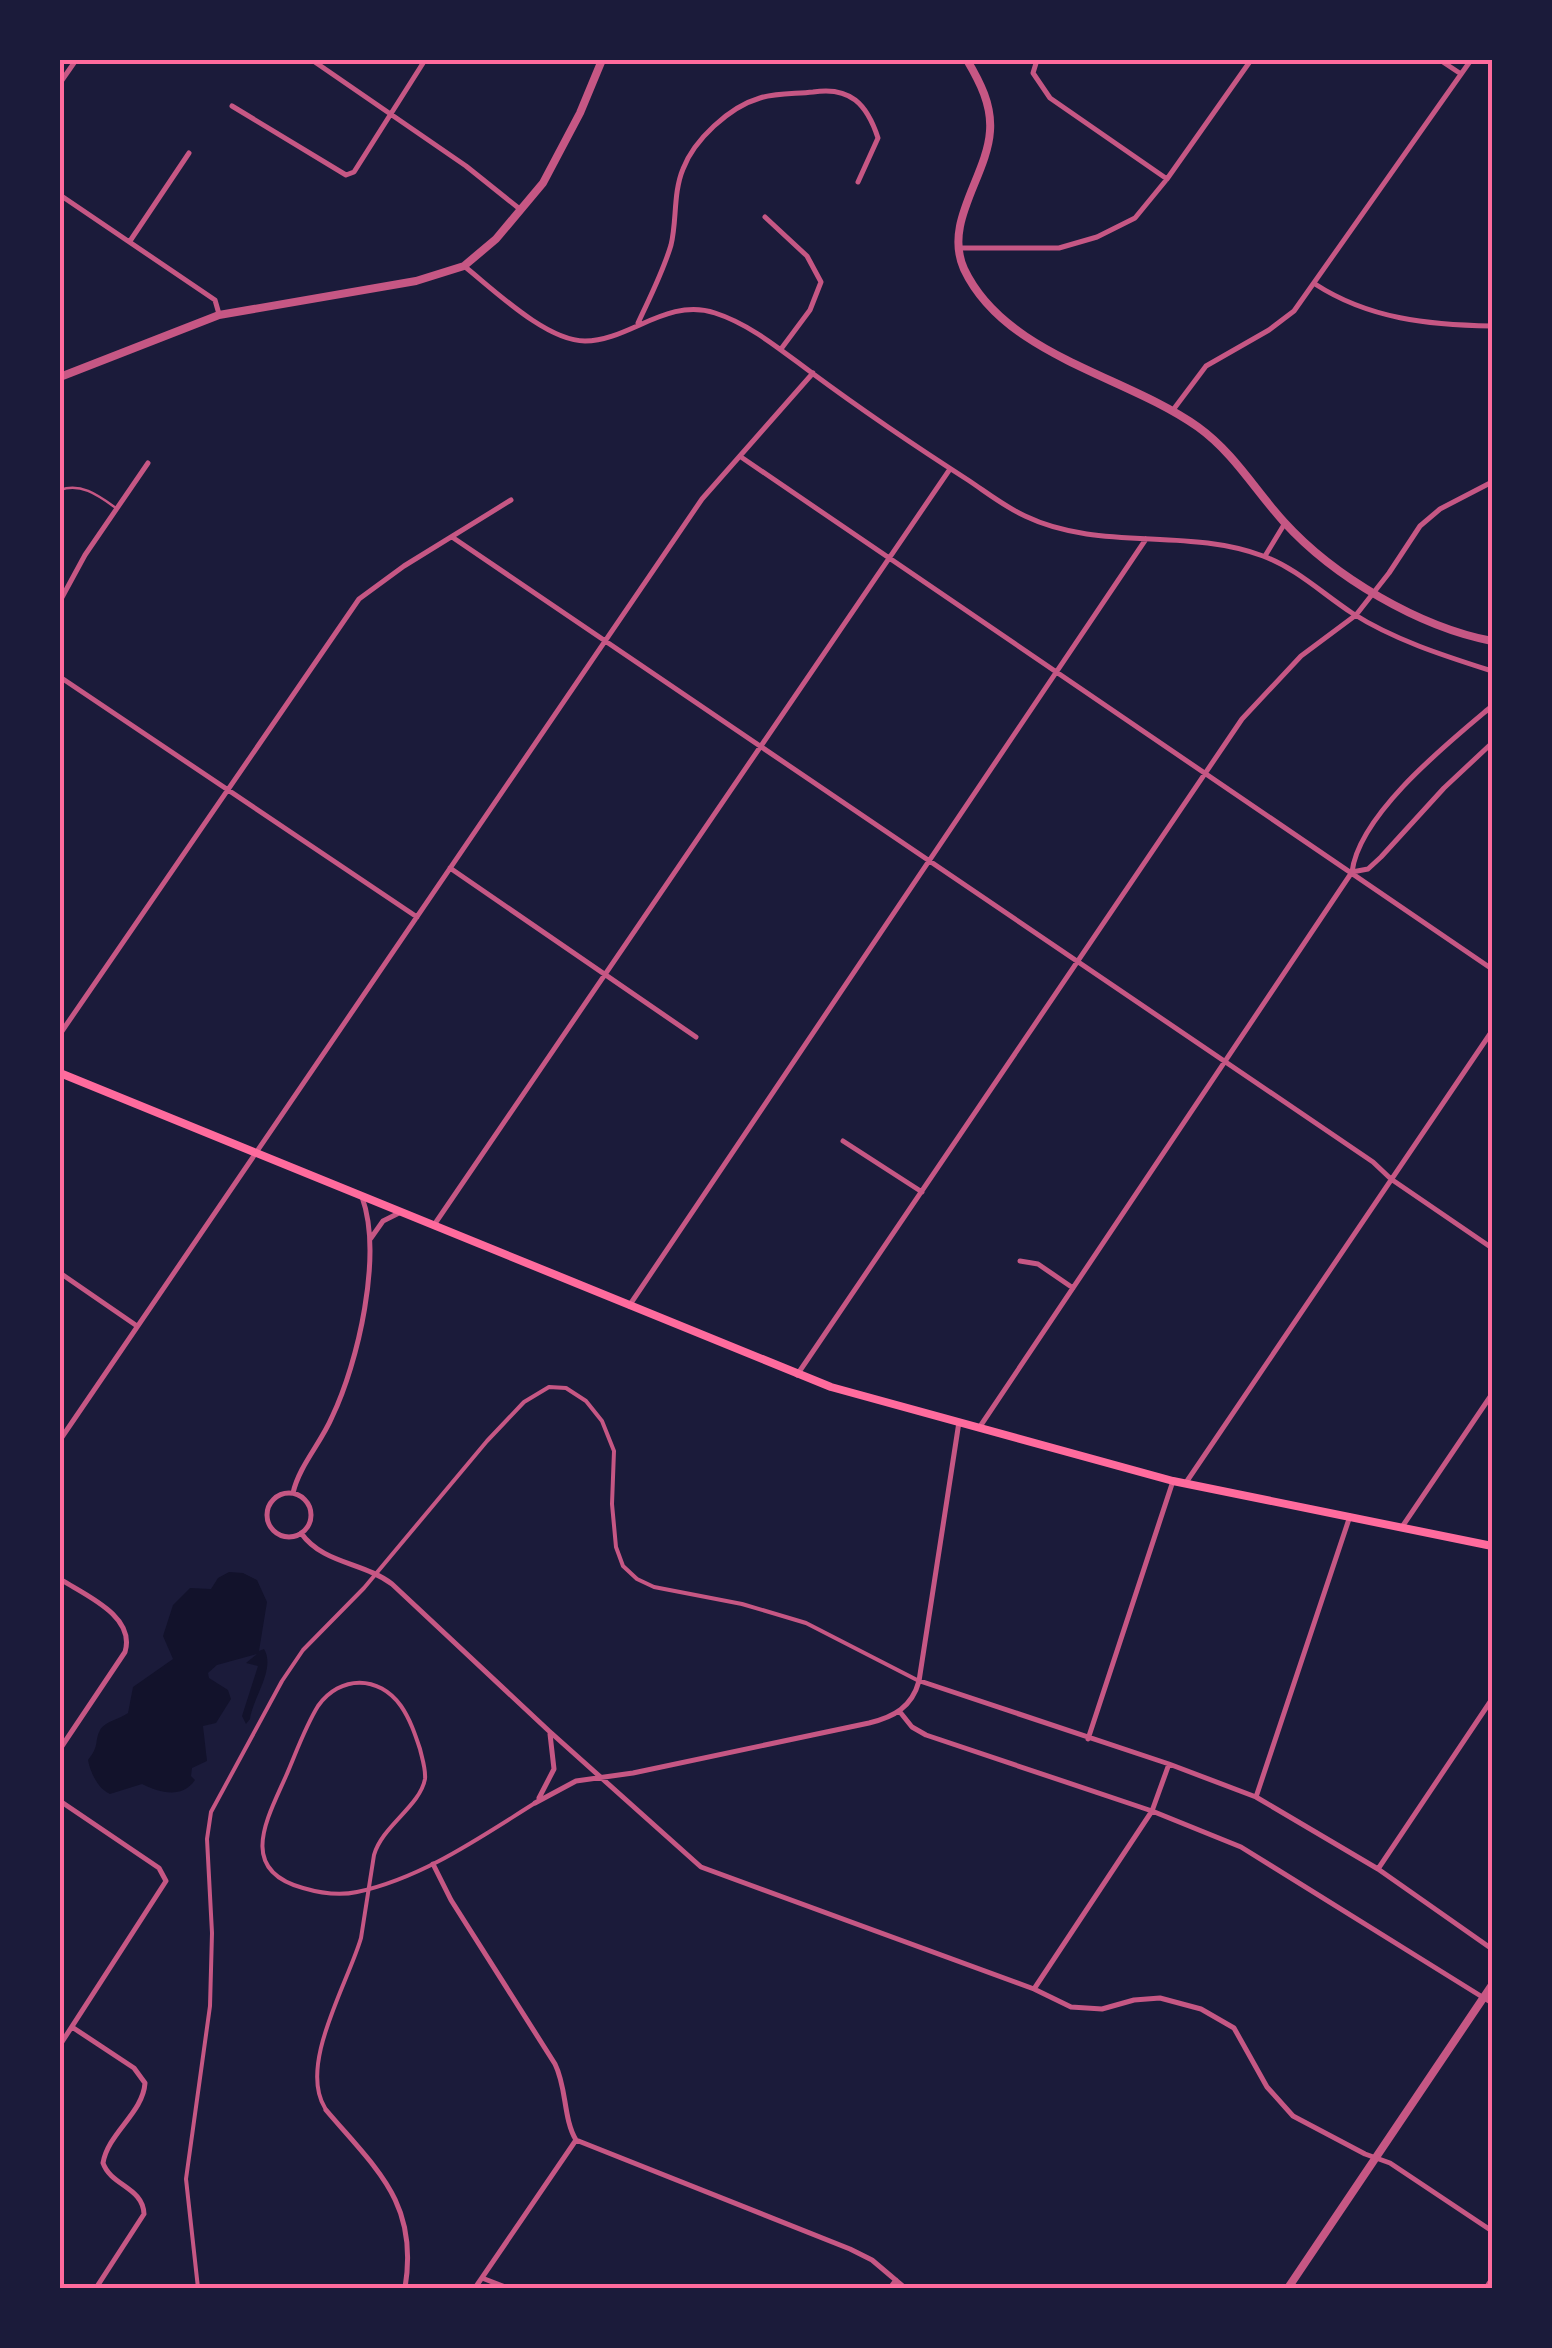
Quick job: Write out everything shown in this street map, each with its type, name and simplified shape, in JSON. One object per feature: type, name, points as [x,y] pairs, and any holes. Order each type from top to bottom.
[{"type":"main road","points":[[60,1074],[797,1375],[1172,1481],[1492,1546]]},
{"type":"street","points":[[60,83],[76,60]]},
{"type":"street","points":[[312,60],[522,210]]},
{"type":"street","points":[[232,106],[346,176],[354,172],[425,60]]},
{"type":"street","points":[[60,377],[219,315],[416,281],[464,266],[496,240],[543,182],[602,60]]},
{"type":"street","points":[[967,60],[987,101],[990,130],[983,164],[963,210],[959,248],[968,275],[996,314],[1058,355],[1173,410],[1223,448],[1284,523],[1345,575],[1428,620],[1492,640]]},
{"type":"street","points":[[1038,60],[1032,73],[1050,98],[1167,179]]},
{"type":"street","points":[[959,248],[1058,248],[1097,237],[1135,218],[1251,60]]},
{"type":"street","points":[[1440,60],[1460,74]]},
{"type":"street","points":[[1173,410],[1206,366],[1281,322],[1315,284],[1471,60]]},
{"type":"street","points":[[638,323],[665,265],[682,170],[701,141],[725,118],[758,98],[825,90],[845,92],[860,101],[878,138],[858,182]]},
{"type":"street","points":[[130,241],[189,154]]},
{"type":"street","points":[[60,195],[215,300],[219,315]]},
{"type":"street","points":[[765,217],[807,256],[822,282],[810,310],[781,349]]},
{"type":"street","points":[[464,266],[524,313],[560,335],[583,341],[611,337],[638,323],[682,310],[714,312],[781,349],[950,469],[1024,516],[1065,531],[1209,542],[1264,556],[1356,615],[1431,651],[1492,671]]},
{"type":"street","points":[[1315,284],[1352,305],[1400,318],[1431,324],[1492,326]]},
{"type":"street","points":[[60,1440],[702,499],[813,374]]},
{"type":"street","points":[[741,457],[1492,969]]},
{"type":"street","points":[[60,600],[148,463]]},
{"type":"street","points":[[434,1225],[950,469]]},
{"type":"street","points":[[797,1375],[1222,744],[1264,692],[1302,656],[1356,615],[1420,526],[1440,509],[1492,482]]},
{"type":"street","points":[[60,1034],[359,600],[511,500]]},
{"type":"street","points":[[1264,556],[1284,523]]},
{"type":"street","points":[[452,536],[1373,1162],[1391,1180],[1492,1248]]},
{"type":"street","points":[[629,1306],[1146,539]]},
{"type":"street","points":[[60,677],[417,917]]},
{"type":"street","points":[[979,1428],[1352,872],[1354,853],[1381,813],[1448,742],[1492,706]]},
{"type":"street","points":[[1352,872],[1368,868],[1381,858],[1444,788],[1492,743]]},
{"type":"street","points":[[450,868],[696,1036]]},
{"type":"street","points":[[1186,1484],[1492,1031]]},
{"type":"street","points":[[843,1141],[922,1192]]},
{"type":"street","points":[[294,1493],[298,1476],[332,1418],[353,1363],[365,1300],[368,1245],[369,1220],[361,1194]]},
{"type":"street","points":[[368,1245],[383,1221],[404,1212]]},
{"type":"street","points":[[1020,1262],[1038,1264],[1073,1288]]},
{"type":"street","points":[[60,1273],[138,1326]]},
{"type":"street","points":[[198,2288],[186,2178],[210,2006],[209,1819],[292,1664],[376,1574],[512,1412],[539,1391],[560,1386],[576,1393],[592,1407],[610,1436],[616,1547],[622,1566],[632,1576],[654,1587],[742,1604],[817,1628],[919,1681],[1256,1797],[1378,1869],[1492,1949]]},
{"type":"street","points":[[1402,1528],[1492,1394]]},
{"type":"street","points":[[406,2288],[410,2245],[402,2210],[383,2179],[326,2110],[317,2090],[319,2055],[365,1923],[374,1855],[384,1834],[422,1788],[425,1772],[412,1726],[401,1706],[380,1688],[349,1682],[327,1694],[314,1712],[263,1829],[262,1847],[266,1864],[278,1876],[293,1885],[340,1894],[363,1891],[434,1864],[570,1782],[869,1723],[900,1712],[913,1698],[919,1681],[959,1422]]},
{"type":"street","points":[[1088,1739],[1172,1481]]},
{"type":"street","points":[[294,1493],[304,1499],[310,1510],[309,1523],[301,1532],[284,1536],[273,1530],[267,1520],[271,1502],[281,1494],[294,1493]]},
{"type":"street","points":[[1256,1797],[1350,1516]]},
{"type":"street","points":[[301,1532],[325,1555],[376,1574],[396,1587],[701,1867],[1071,2007],[1102,2009],[1160,1998],[1201,2009],[1234,2028],[1267,2087],[1293,2116],[1390,2163],[1492,2231]]},
{"type":"street","points":[[60,1578],[118,1618],[128,1638],[125,1652],[60,1749]]},
{"type":"street","points":[[1378,1869],[1492,1699]]},
{"type":"street","points":[[900,1712],[916,1730],[935,1739],[1152,1811],[1241,1846],[1488,2000]]},
{"type":"street","points":[[535,1802],[554,1769],[549,1731]]},
{"type":"street","points":[[1034,1990],[1152,1811],[1169,1764]]},
{"type":"street","points":[[60,1801],[159,1868],[166,1878],[162,1890],[60,2044]]},
{"type":"street","points":[[434,1864],[451,1900],[556,2064],[576,2140],[850,2249],[872,2260],[905,2288]]},
{"type":"street","points":[[1288,2288],[1488,2000],[1492,1985]]},
{"type":"street","points":[[72,2027],[134,2068],[144,2082],[142,2096],[106,2151],[103,2163],[107,2173],[136,2194],[144,2205],[142,2217],[96,2288]]},
{"type":"street","points":[[476,2288],[576,2140]]},
{"type":"street","points":[[482,2278],[508,2288]]},
{"type":"street","points":[[1486,2288],[1492,2279]]},
{"type":"street","points":[[890,2288],[896,2280]]},
{"type":"lane","points":[[60,490],[68,487],[92,491],[117,508]]},
{"type":"shaded area","points":[[229,1572],[257,1580],[267,1602],[259,1651],[264,1649],[267,1657],[266,1674],[250,1719],[246,1724],[242,1716],[258,1666],[246,1663],[257,1654],[217,1665],[208,1673],[209,1678],[228,1690],[231,1699],[216,1723],[203,1726],[207,1761],[192,1768],[195,1780],[190,1786],[170,1793],[142,1784],[110,1794],[95,1780],[88,1760],[100,1730],[128,1713],[133,1687],[173,1659],[163,1636],[173,1605],[190,1588],[211,1589],[218,1578]]}]
